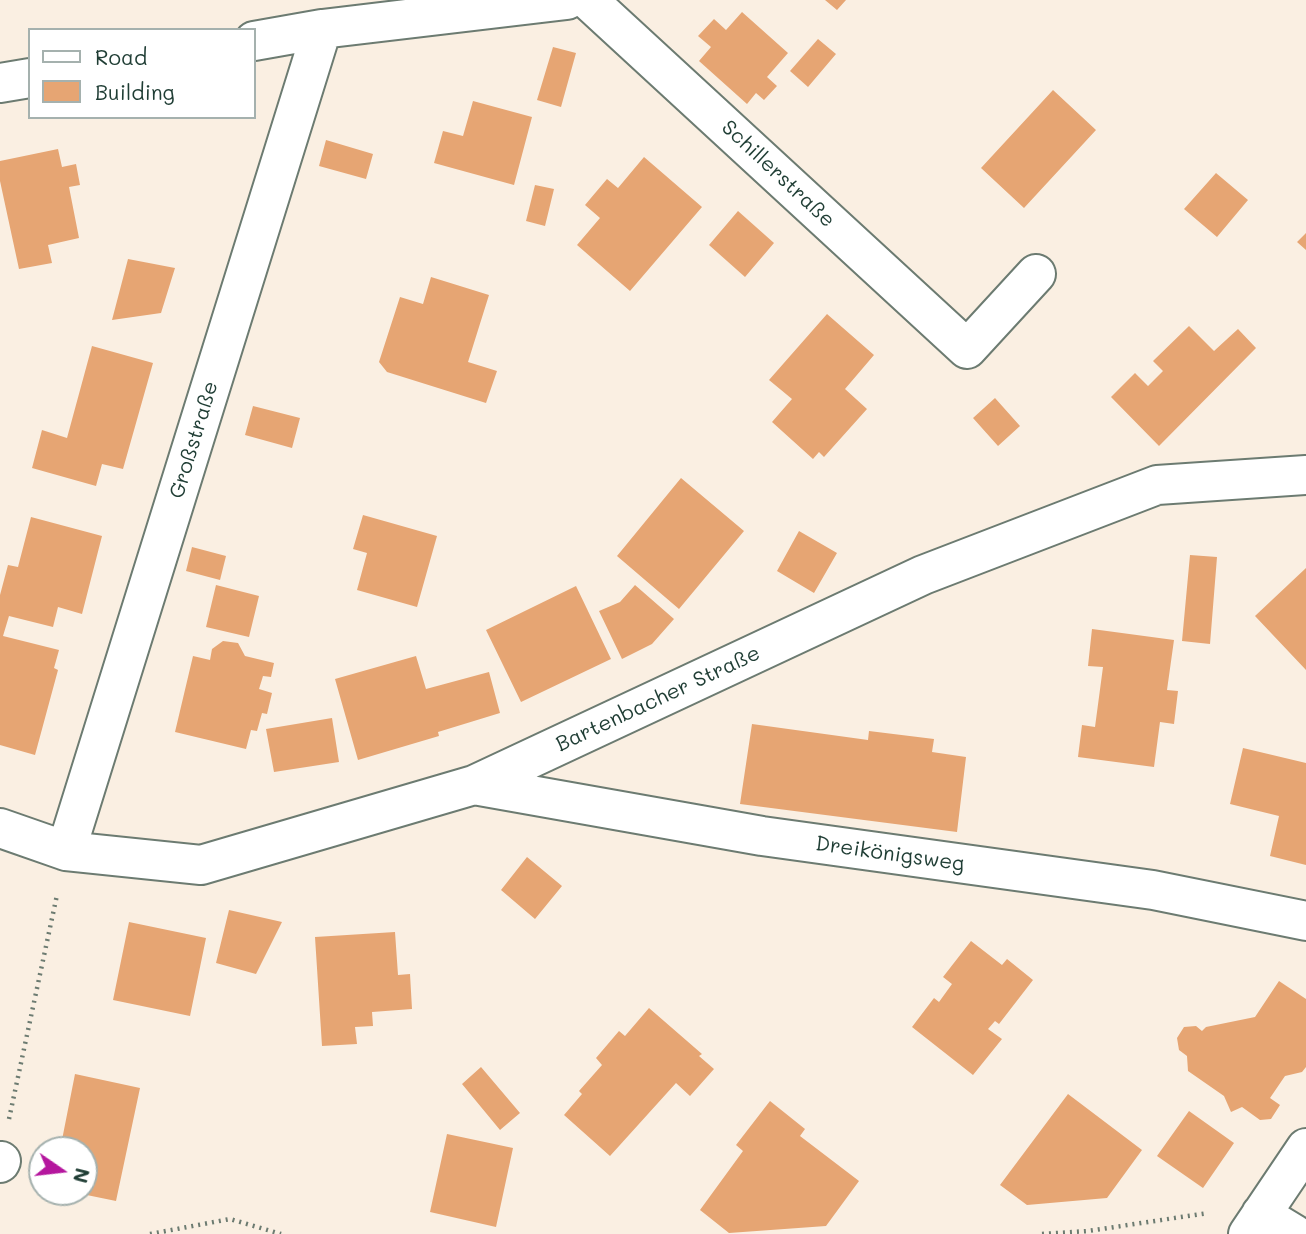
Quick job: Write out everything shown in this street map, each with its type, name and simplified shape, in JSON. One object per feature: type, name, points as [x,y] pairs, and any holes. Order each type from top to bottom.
[{"type":"street","points":[[256,41],[322,29],[567,0]]},
{"type":"street","name":"Schillerstraße","points":[[588,0],[967,349],[1036,274]]},
{"type":"street","name":"Großstraße","points":[[66,851],[322,29]]},
{"type":"street","points":[[0,83],[28,78]]},
{"type":"street","name":"Bartenbacher Straße","points":[[0,828],[66,851],[201,865],[474,785],[923,575],[1157,485],[1306,475]]},
{"type":"street","name":"Dreikönigsweg","points":[[474,785],[762,836],[1153,890],[1306,921]]},
{"type":"street","points":[[1294,1234],[1254,1224],[1306,1148]]},
{"type":"path","points":[[0,1162],[66,851]]},
{"type":"path","points":[[1042,1234],[1087,1231],[1203,1213],[1254,1224]]},
{"type":"path","points":[[150,1234],[230,1219],[281,1234]]},
{"type":"building","points":[[825,0],[846,0],[837,10]]},
{"type":"building","points":[[742,12],[788,53],[767,77],[777,86],[764,100],[756,93],[747,104],[699,61],[711,47],[698,36],[714,19],[726,30]]},
{"type":"building","points":[[818,39],[836,54],[808,87],[790,71]]},
{"type":"building","points":[[553,47],[576,53],[561,107],[537,100]]},
{"type":"building","points":[[1053,90],[1096,130],[1024,208],[981,168]]},
{"type":"building","points":[[473,101],[532,117],[514,185],[434,163],[443,131],[463,136]]},
{"type":"building","points":[[326,140],[373,154],[366,179],[319,166]]},
{"type":"building","points":[[58,149],[62,167],[76,164],[80,185],[69,187],[79,238],[48,245],[52,263],[19,269],[0,181],[0,161]]},
{"type":"building","points":[[644,157],[702,207],[630,291],[577,245],[600,218],[585,205],[607,179],[618,188]]},
{"type":"building","points":[[1216,173],[1248,200],[1217,237],[1184,209]]},
{"type":"building","points":[[535,185],[554,189],[545,226],[526,221]]},
{"type":"building","points":[[738,211],[774,243],[745,277],[709,245]]},
{"type":"building","points":[[1306,233],[1306,250],[1297,242]]},
{"type":"building","points":[[128,259],[175,268],[161,313],[112,320]]},
{"type":"building","points":[[431,277],[489,295],[468,362],[497,371],[486,403],[387,372],[379,362],[400,297],[423,304]]},
{"type":"building","points":[[827,314],[874,355],[845,389],[867,409],[824,457],[819,452],[813,459],[772,422],[792,399],[769,380]]},
{"type":"building","points":[[1189,326],[1214,351],[1238,329],[1256,348],[1159,446],[1111,397],[1135,373],[1148,386],[1163,371],[1153,361]]},
{"type":"building","points":[[92,346],[153,363],[123,469],[102,464],[96,486],[32,468],[42,430],[67,438]]},
{"type":"building","points":[[995,398],[1020,426],[998,446],[973,418]]},
{"type":"building","points":[[253,406],[300,418],[292,448],[245,435]]},
{"type":"building","points":[[681,478],[744,531],[679,609],[617,556]]},
{"type":"building","points":[[363,515],[437,536],[417,607],[357,590],[367,553],[353,549]]},
{"type":"building","points":[[31,517],[102,536],[82,614],[58,607],[53,627],[9,616],[3,636],[59,650],[54,668],[58,670],[35,755],[0,745],[0,595],[8,565],[18,567]]},
{"type":"building","points":[[799,531],[837,553],[814,593],[777,571]]},
{"type":"building","points":[[192,547],[226,556],[220,580],[186,571]]},
{"type":"building","points":[[1190,555],[1217,557],[1210,644],[1182,641]]},
{"type":"building","points":[[1306,568],[1306,670],[1255,616]]},
{"type":"building","points":[[216,585],[259,596],[249,637],[206,627]]},
{"type":"building","points":[[635,585],[674,619],[652,644],[622,659],[599,611],[620,602]]},
{"type":"building","points":[[576,586],[611,659],[521,702],[486,630]]},
{"type":"building","points":[[1092,629],[1174,640],[1167,690],[1178,691],[1174,724],[1160,722],[1154,767],[1078,757],[1082,725],[1095,727],[1103,667],[1088,666]]},
{"type":"building","points":[[223,641],[238,643],[245,656],[274,663],[271,677],[263,676],[259,689],[272,693],[267,714],[262,713],[257,731],[251,730],[246,749],[175,732],[193,656],[210,660],[212,649]]},
{"type":"building","points":[[416,656],[426,689],[489,672],[500,713],[438,732],[439,736],[358,760],[335,679]]},
{"type":"building","points":[[332,718],[339,762],[274,772],[266,729]]},
{"type":"building","points":[[752,724],[868,740],[869,731],[934,739],[932,752],[966,757],[957,832],[740,804]]},
{"type":"building","points":[[1243,748],[1306,763],[1306,865],[1270,856],[1279,816],[1230,804]]},
{"type":"building","points":[[527,857],[562,886],[535,919],[501,890]]},
{"type":"building","points":[[229,910],[282,922],[256,974],[216,963]]},
{"type":"building","points":[[129,922],[206,938],[190,1016],[113,1000]]},
{"type":"building","points":[[395,932],[398,975],[410,974],[412,1009],[372,1012],[373,1026],[355,1027],[357,1044],[322,1046],[315,937]]},
{"type":"building","points":[[971,941],[1002,965],[1007,959],[1033,980],[999,1024],[995,1021],[988,1029],[1002,1039],[973,1075],[912,1027],[934,998],[939,1002],[952,984],[943,977]]},
{"type":"building","points":[[1279,981],[1306,999],[1306,1067],[1302,1072],[1285,1076],[1270,1098],[1280,1105],[1271,1119],[1260,1120],[1242,1107],[1231,1112],[1224,1096],[1188,1071],[1187,1056],[1179,1050],[1177,1038],[1184,1027],[1196,1026],[1202,1031],[1206,1027],[1255,1017]]},
{"type":"building","points":[[649,1008],[702,1054],[699,1056],[714,1069],[690,1096],[676,1083],[610,1156],[564,1115],[582,1094],[579,1091],[602,1065],[596,1058],[619,1031],[625,1036]]},
{"type":"building","points":[[481,1067],[520,1113],[500,1130],[462,1084]]},
{"type":"building","points":[[75,1074],[140,1088],[116,1201],[98,1197],[98,1136],[63,1136]]},
{"type":"building","points":[[1068,1094],[1142,1150],[1107,1198],[1027,1205],[1000,1185]]},
{"type":"building","points":[[770,1101],[805,1129],[800,1136],[859,1181],[826,1226],[729,1233],[700,1210],[743,1151],[736,1145]]},
{"type":"building","points":[[1189,1111],[1234,1143],[1203,1188],[1157,1156]]},
{"type":"building","points":[[447,1134],[513,1148],[496,1227],[430,1212]]}]
